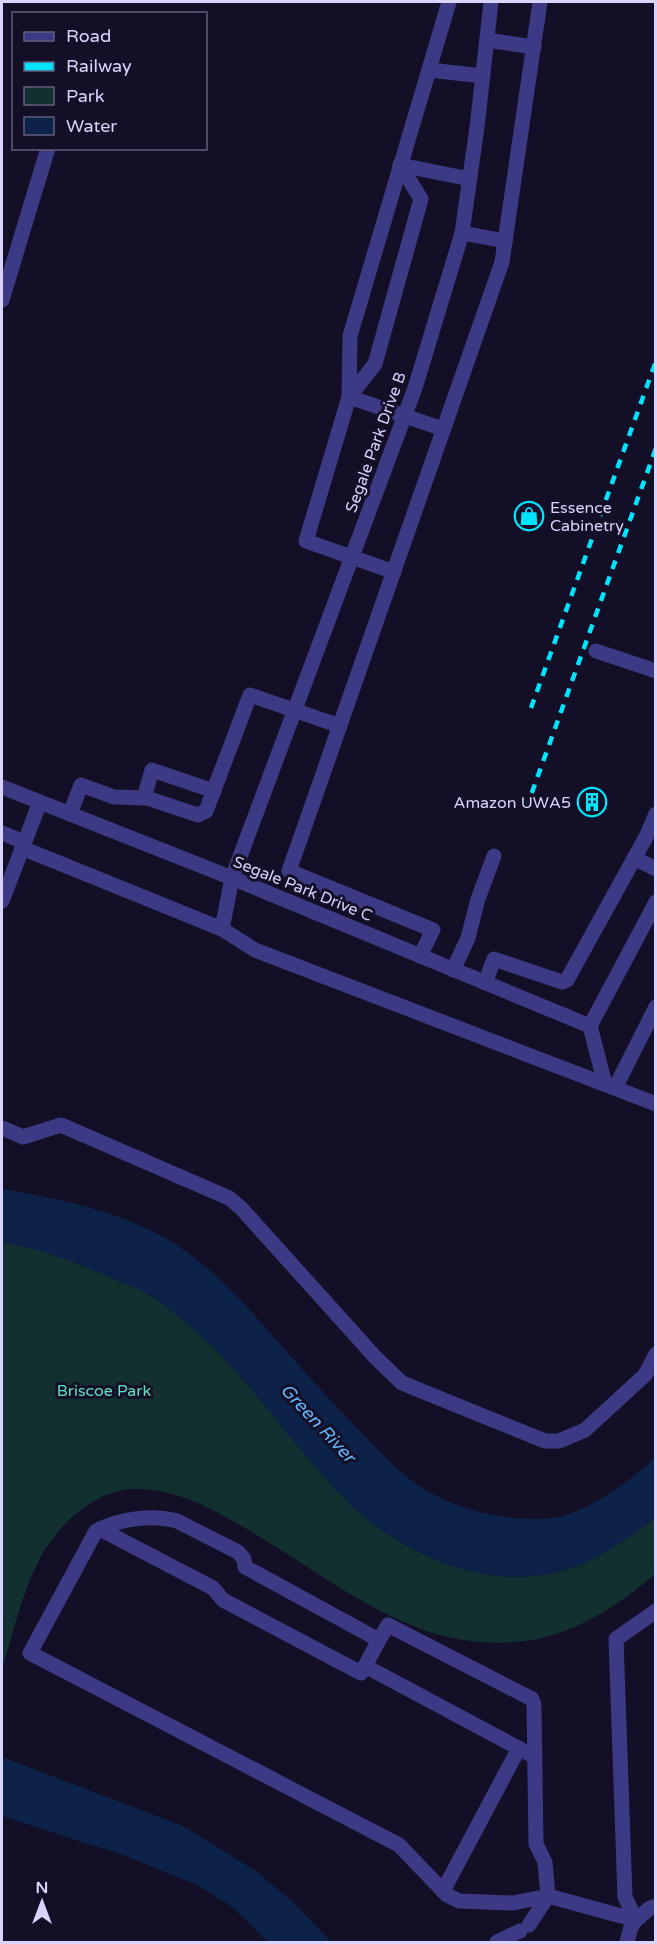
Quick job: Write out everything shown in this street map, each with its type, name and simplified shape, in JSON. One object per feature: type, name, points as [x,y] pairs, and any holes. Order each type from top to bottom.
[{"type":"street","points":[[394,572],[306,541],[349,397],[350,336],[449,2]]},
{"type":"street","name":"Segale Park Drive B","points":[[222,929],[232,878],[415,388],[462,233],[491,2]]},
{"type":"street","points":[[420,956],[433,930],[289,871],[502,262],[540,2]]},
{"type":"street","points":[[487,40],[534,47]]},
{"type":"street","points":[[429,70],[483,76]]},
{"type":"street","points":[[2,300],[47,150]]},
{"type":"street","points":[[400,165],[470,179]]},
{"type":"street","points":[[349,397],[375,364],[421,199],[400,165]]},
{"type":"street","points":[[462,233],[505,241]]},
{"type":"street","points":[[349,397],[444,429]]},
{"type":"street","points":[[596,651],[656,671]]},
{"type":"street","points":[[70,814],[81,785],[114,797],[144,798],[198,815],[206,811],[250,695],[340,726]]},
{"type":"street","points":[[144,798],[152,770],[214,791]]},
{"type":"street","name":"Segale Park Drive C","points":[[2,787],[232,878],[590,1026]]},
{"type":"street","points":[[2,901],[40,802]]},
{"type":"street","points":[[485,983],[494,959],[562,982],[567,980],[656,814]]},
{"type":"street","points":[[2,833],[23,845],[222,929],[255,950],[656,1104]]},
{"type":"street","points":[[453,970],[468,938],[478,899],[494,856]]},
{"type":"street","points":[[634,858],[656,869]]},
{"type":"street","points":[[610,1086],[590,1026],[656,902]]},
{"type":"street","points":[[610,1086],[656,1007]]},
{"type":"street","points":[[2,1128],[23,1137],[61,1125],[229,1198],[242,1208],[376,1358],[402,1383],[545,1441],[559,1441],[585,1430],[645,1375],[656,1354]]},
{"type":"street","points":[[379,1640],[246,1567],[244,1559],[238,1552],[177,1521],[155,1518],[125,1521],[96,1531],[30,1653],[399,1845],[447,1895],[459,1901],[513,1903],[548,1896],[636,1920]]},
{"type":"street","points":[[100,1529],[213,1588],[224,1600],[361,1673],[388,1625],[532,1699],[536,1757],[536,1844],[545,1862],[548,1896],[525,1928],[497,1942]]},
{"type":"street","points":[[636,1920],[625,1897],[616,1639],[656,1611]]},
{"type":"street","points":[[365,1666],[536,1757]]},
{"type":"street","points":[[443,1891],[519,1748]]},
{"type":"street","points":[[627,1942],[631,1926],[650,1908],[656,1906]]},
{"type":"green space","name":"Briscoe Park","points":[[2,1242],[43,1252],[83,1266],[134,1287],[166,1307],[223,1357],[312,1463],[350,1504],[372,1523],[423,1554],[479,1573],[537,1576],[566,1570],[589,1561],[655,1518],[655,1574],[602,1613],[558,1634],[527,1641],[497,1643],[450,1638],[421,1629],[379,1610],[245,1528],[198,1503],[166,1492],[131,1489],[110,1494],[90,1503],[65,1524],[47,1546],[30,1579],[2,1669]]},
{"type":"water","name":"Green River","points":[[2,1189],[105,1212],[154,1232],[177,1245],[228,1287],[391,1463],[413,1482],[431,1493],[484,1513],[533,1519],[560,1517],[588,1506],[608,1494],[655,1458],[655,1518],[589,1561],[566,1570],[537,1576],[479,1573],[423,1554],[372,1523],[350,1504],[312,1464],[223,1357],[166,1307],[138,1289],[83,1266],[43,1252],[2,1242]]},
{"type":"water","points":[[2,1757],[183,1826],[256,1871],[294,1903],[331,1942],[268,1942],[231,1906],[197,1885],[123,1855],[2,1816]]},
{"type":"railway","points":[[531,708],[656,361]]},
{"type":"railway","points":[[526,809],[656,448]]},
{"type":"place","name":"Essence Cabinetry","points":[[529,516]]},
{"type":"place","name":"Amazon UWA5","points":[[592,802]]}]
